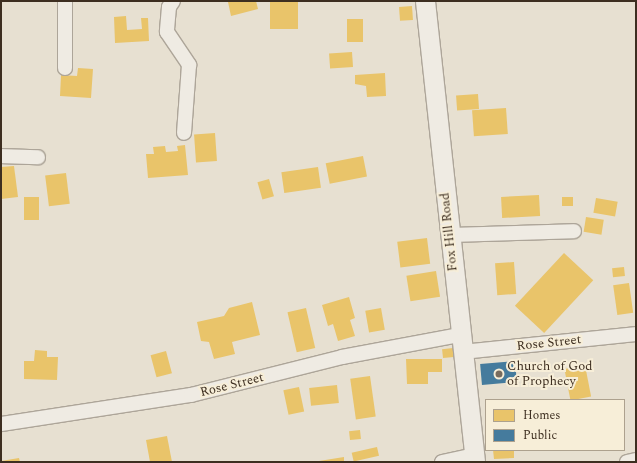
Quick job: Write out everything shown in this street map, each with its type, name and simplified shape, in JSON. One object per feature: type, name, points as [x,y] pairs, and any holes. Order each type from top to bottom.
[{"type":"main road","name":"Fox Hill Road","points":[[426,1],[461,343],[475,458]]},
{"type":"street","points":[[65,1],[65,68]]},
{"type":"street","points":[[173,1],[169,7],[167,32],[189,66],[184,133]]},
{"type":"street","points":[[1,156],[38,157]]},
{"type":"street","points":[[450,235],[574,231]]},
{"type":"street","name":"Rose Street","points":[[1,424],[191,395],[342,357],[461,343],[636,334]]},
{"type":"street","points":[[442,462],[475,458]]},
{"type":"street","points":[[627,462],[636,460]]},
{"type":"building: Homes","points":[[256,1],[258,9],[231,16],[228,2]]},
{"type":"building: Homes","points":[[270,1],[298,1],[298,29],[270,29]]},
{"type":"building: Homes","points":[[412,6],[413,20],[400,21],[399,7]]},
{"type":"building: Homes","points":[[126,16],[127,30],[142,29],[141,18],[148,18],[149,41],[115,43],[114,17]]},
{"type":"building: Homes","points":[[347,19],[363,19],[363,42],[347,42]]},
{"type":"building: Homes","points":[[352,52],[353,67],[330,69],[329,54]]},
{"type":"building: Homes","points":[[78,68],[93,69],[91,98],[60,96],[61,75],[77,76]]},
{"type":"building: Homes","points":[[385,73],[386,96],[367,97],[366,86],[355,84],[355,75]]},
{"type":"building: Homes","points":[[478,94],[479,109],[457,110],[456,96]]},
{"type":"building: Homes","points":[[506,108],[508,134],[474,136],[472,110]]},
{"type":"building: Homes","points":[[215,133],[217,161],[196,162],[194,134]]},
{"type":"building: Homes","points":[[185,145],[188,175],[148,178],[146,154],[154,154],[153,147],[165,146],[166,152],[178,151],[177,146]]},
{"type":"building: Homes","points":[[363,156],[367,177],[330,184],[326,163]]},
{"type":"building: Homes","points":[[14,166],[18,197],[1,199],[1,167]]},
{"type":"building: Homes","points":[[318,167],[321,188],[284,193],[281,172]]},
{"type":"building: Homes","points":[[66,173],[70,204],[49,206],[45,176]]},
{"type":"building: Homes","points":[[269,179],[274,196],[262,200],[257,182]]},
{"type":"building: Homes","points":[[539,195],[540,216],[502,218],[501,197]]},
{"type":"building: Homes","points":[[24,197],[39,197],[39,220],[24,220]]},
{"type":"building: Homes","points":[[562,197],[573,197],[573,206],[562,206]]},
{"type":"building: Homes","points":[[596,198],[618,202],[615,217],[593,213]]},
{"type":"building: Homes","points":[[586,217],[604,220],[601,235],[584,232]]},
{"type":"building: Homes","points":[[427,238],[430,264],[400,267],[397,242]]},
{"type":"building: Homes","points":[[564,253],[593,280],[544,333],[515,306]]},
{"type":"building: Homes","points":[[514,262],[516,294],[497,295],[495,263]]},
{"type":"building: Homes","points":[[624,267],[625,276],[613,277],[612,268]]},
{"type":"building: Homes","points":[[436,271],[440,297],[410,301],[406,276]]},
{"type":"building: Homes","points":[[629,283],[633,313],[617,315],[613,285]]},
{"type":"building: Homes","points":[[349,297],[355,318],[350,320],[355,336],[338,341],[333,324],[328,326],[322,305]]},
{"type":"building: Homes","points":[[252,302],[260,335],[232,342],[235,354],[214,359],[209,342],[201,341],[197,322],[224,316],[229,308]]},
{"type":"building: Homes","points":[[306,308],[315,348],[297,352],[287,312]]},
{"type":"building: Homes","points":[[381,308],[385,330],[369,332],[365,311]]},
{"type":"building: Homes","points":[[453,348],[454,357],[443,358],[442,349]]},
{"type":"building: Homes","points":[[35,350],[47,351],[47,357],[58,357],[57,380],[24,379],[24,361],[34,361]]},
{"type":"building: Homes","points":[[166,351],[172,373],[156,377],[151,355]]},
{"type":"building: Homes","points":[[406,359],[442,359],[442,372],[428,372],[428,384],[407,384]]},
{"type":"building: Homes","points":[[585,365],[591,396],[570,399],[564,369]]},
{"type":"building: Homes","points":[[370,376],[376,417],[356,419],[350,379]]},
{"type":"building: Homes","points":[[337,385],[339,403],[311,406],[309,388]]},
{"type":"building: Homes","points":[[299,387],[304,411],[289,415],[283,390]]},
{"type":"building: Homes","points":[[360,430],[361,439],[350,440],[349,431]]},
{"type":"building: Homes","points":[[167,436],[172,462],[150,462],[146,440]]},
{"type":"building: Homes","points":[[377,447],[379,456],[354,462],[352,453]]},
{"type":"building: Homes","points":[[493,451],[514,451],[514,458],[494,459]]},
{"type":"building: Homes","points":[[344,457],[344,462],[319,462],[319,461]]},
{"type":"building: Homes","points":[[19,458],[20,462],[1,462],[1,461]]},
{"type":"building: Public","name":"Church of God of Prophecy","points":[[515,361],[517,382],[482,385],[480,364]]},
{"type":"place","name":"Church of God of Prophecy","points":[[499,374]]}]
